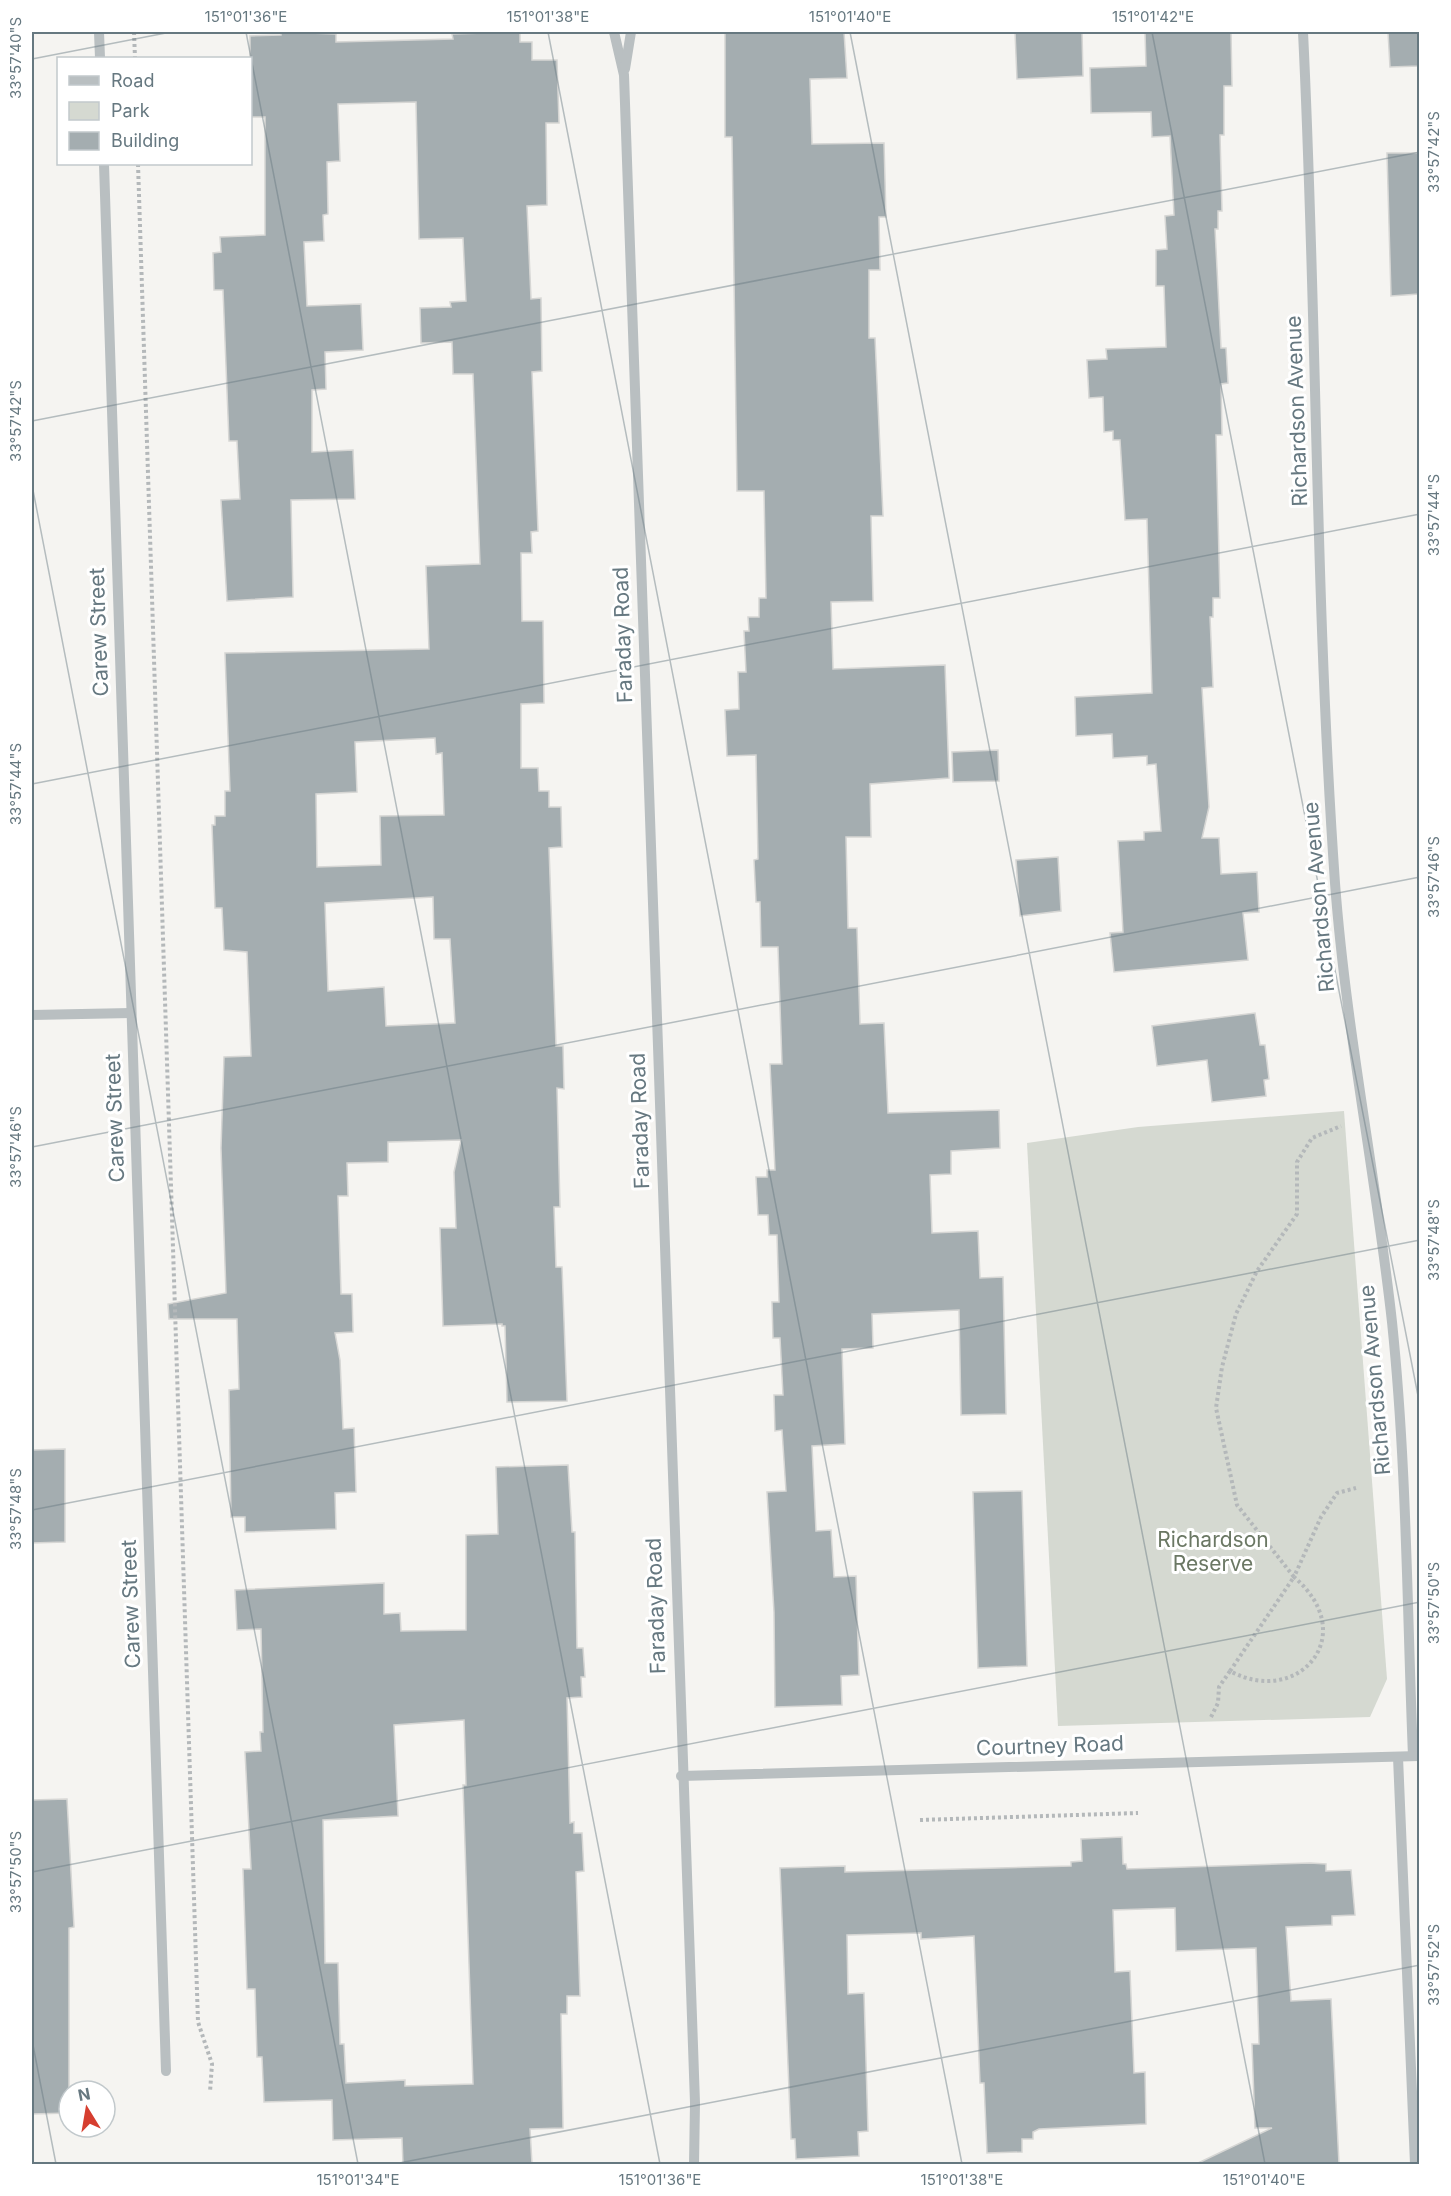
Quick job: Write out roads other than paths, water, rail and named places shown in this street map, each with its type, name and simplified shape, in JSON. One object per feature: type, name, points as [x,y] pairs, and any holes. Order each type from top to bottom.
[{"type":"street","points":[[99,32],[100,57]]},
{"type":"street","name":"Faraday Road","points":[[614,32],[624,75]]},
{"type":"street","name":"Faraday Road","points":[[631,32],[624,75],[681,1776],[695,2103],[694,2164]]},
{"type":"street","name":"Richardson Avenue","points":[[1303,32],[1330,804],[1342,956],[1383,1252],[1398,1390],[1416,1756]]},
{"type":"street","name":"Carew Street","points":[[104,165],[166,2071]]},
{"type":"street","points":[[32,1015],[131,1013]]},
{"type":"street","name":"Courtney Road","points":[[681,1776],[1416,1756]]},
{"type":"street","points":[[1398,1757],[1415,2164]]},
{"type":"park label","name":"Richardson Reserve","points":[[1213,1552]]}]
